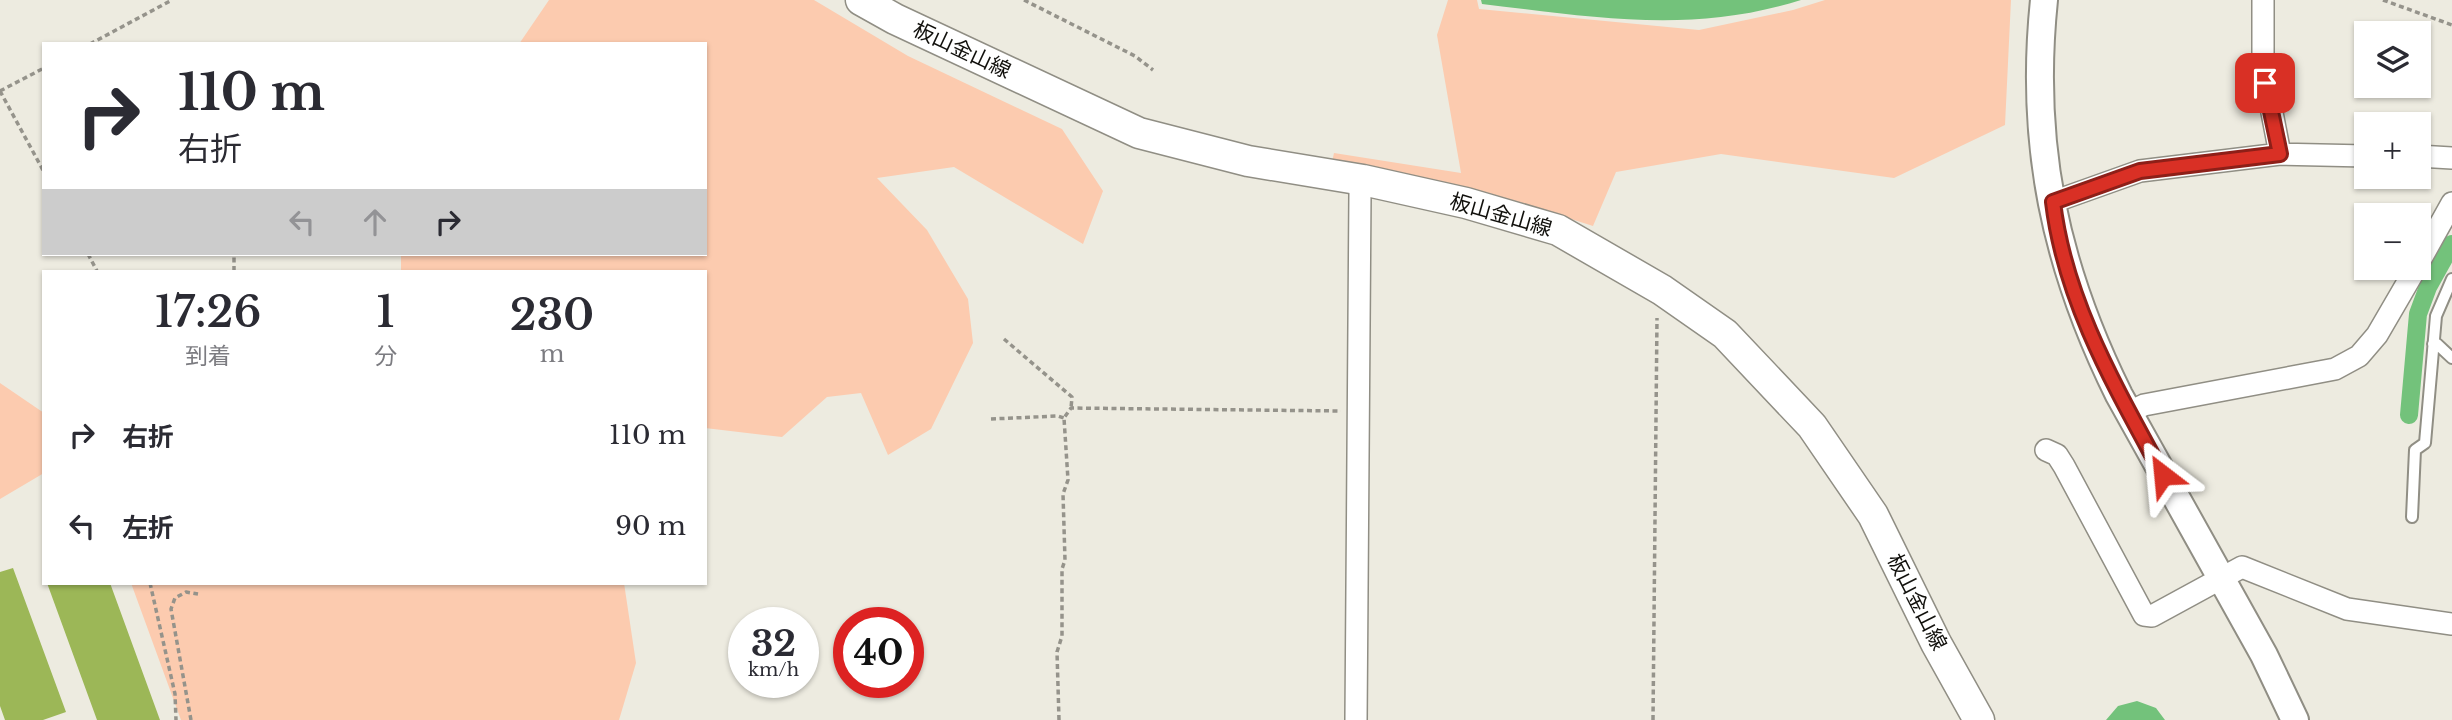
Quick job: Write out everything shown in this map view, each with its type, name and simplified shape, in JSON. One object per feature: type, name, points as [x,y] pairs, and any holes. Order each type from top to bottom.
[{"type":"main road","name":"板山金山線","points":[[861,0],[895,19],[1139,133],[1248,161],[1363,180],[1466,203],[1558,230],[1662,290],[1725,334],[1812,426],[1873,516],[1936,643],[1979,720]]},
{"type":"street","points":[[2045,0],[2041,31],[2040,110],[2045,170],[2063,257],[2080,309],[2099,355],[2264,655],[2295,720]]},
{"type":"street","points":[[2263,0],[2263,66],[2280,154]]},
{"type":"street","points":[[2053,202],[2140,171],[2280,154],[2354,156]]},
{"type":"street","points":[[2431,157],[2452,158]]},
{"type":"street","points":[[1356,720],[1360,193],[1363,180]]},
{"type":"street","points":[[2431,241],[2452,203]]},
{"type":"street","points":[[2129,412],[2144,405],[2335,369],[2359,356],[2377,335],[2409,280]]},
{"type":"street","points":[[2046,450],[2057,455],[2070,475],[2144,615],[2152,616],[2242,567],[2347,609],[2452,624]]},
{"type":"lane","points":[[2412,517],[2415,450],[2425,443],[2436,316],[2452,279]]},
{"type":"lane","points":[[2432,344],[2437,344],[2452,358]]},
{"type":"path","points":[[94,42],[172,0]]},
{"type":"path","points":[[1024,0],[1135,56],[1153,70]]},
{"type":"path","points":[[2383,0],[2452,24]]},
{"type":"path","points":[[42,69],[0,91],[42,168]]},
{"type":"path","points":[[1653,720],[1657,318]]},
{"type":"path","points":[[1004,339],[1072,397],[1072,408],[1064,418],[1068,480],[1063,494],[1065,560],[1062,569],[1062,636],[1057,652],[1059,720]]},
{"type":"path","points":[[1072,408],[1358,411]]},
{"type":"path","points":[[990,419],[1064,418]]},
{"type":"path","points":[[150,585],[168,657],[175,694],[176,720]]},
{"type":"path","points":[[191,720],[171,608],[175,598],[186,592],[198,594]]},
{"type":"shaded area","points":[[549,0],[814,0],[908,56],[1062,129],[1103,191],[1083,244],[954,167],[877,178],[927,230],[968,299],[973,343],[931,429],[888,455],[861,393],[827,397],[782,437],[707,428],[707,270],[401,270],[401,256],[707,256],[707,42],[520,42]]},
{"type":"shaded area","points":[[1448,0],[1477,0],[1479,9],[1699,30],[1793,10],[1825,0],[2011,0],[2005,125],[1894,178],[1721,154],[1616,172],[1593,226],[1489,193],[1332,162],[1334,153],[1461,173],[1437,35]]},
{"type":"shaded area","points":[[1481,0],[1801,0],[1760,11],[1720,17],[1642,20],[1482,4]]},
{"type":"shaded area","points":[[0,383],[42,412],[42,474],[0,499]]},
{"type":"shaded area","points":[[132,585],[624,585],[636,663],[619,720],[181,720]]},
{"type":"shaded area","points":[[2137,701],[2156,708],[2165,720],[2106,720],[2118,706]]},
{"type":"building","points":[[13,568],[66,712],[43,720],[5,720],[0,706],[0,572]]},
{"type":"building","points":[[48,585],[111,585],[160,720],[97,720]]},
{"type":"waterway","points":[[2409,415],[2418,314],[2428,287],[2452,244]]},
{"type":"route","points":[[2163,475],[2119,395],[2080,309],[2063,257],[2053,202],[2140,171],[2280,154],[2265,83]]}]
